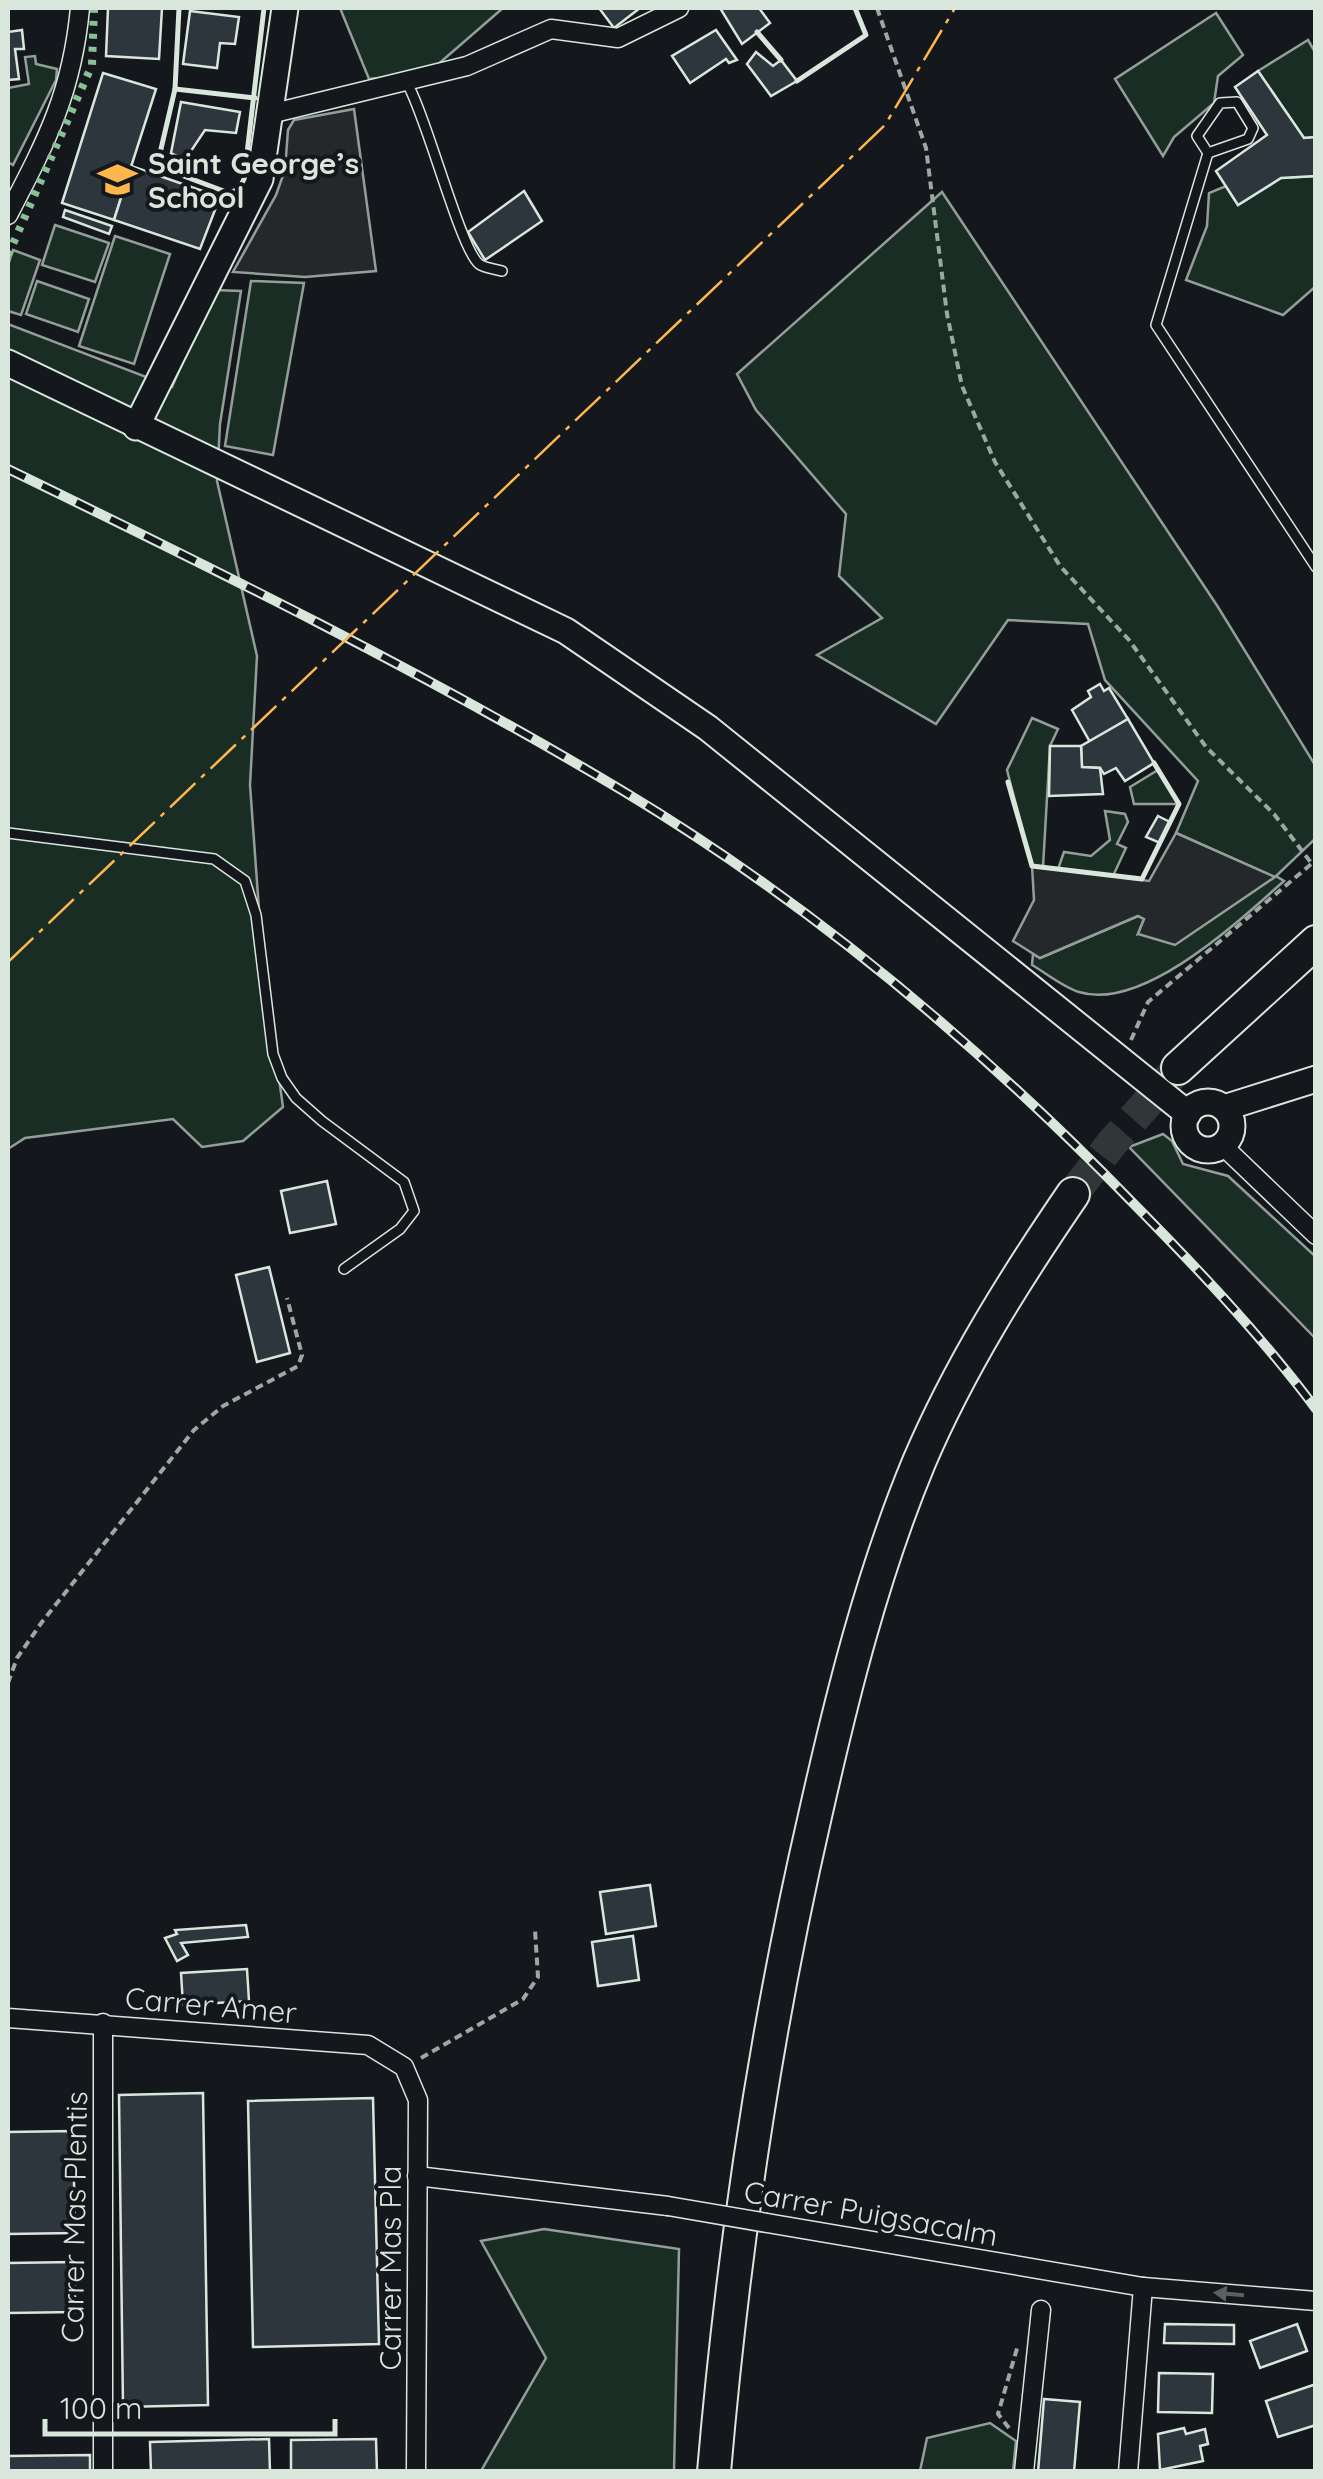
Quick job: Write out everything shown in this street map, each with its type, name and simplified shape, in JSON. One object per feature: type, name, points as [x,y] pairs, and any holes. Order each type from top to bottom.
[{"type":"highway","points":[[1178,1068],[1316,942]]},
{"type":"highway","points":[[714,2472],[736,2240],[772,2022],[798,1887],[863,1623],[886,1549],[940,1416],[980,1336],[1073,1194]]},
{"type":"street","points":[[8,215],[53,128],[75,64],[80,8]]},
{"type":"street","points":[[136,427],[260,179],[285,8]]},
{"type":"street","points":[[270,114],[468,66],[551,30],[618,38],[679,8]]},
{"type":"street","points":[[8,363],[566,631],[708,728],[1188,1114]]},
{"type":"street","points":[[1224,1108],[1232,1127],[1222,1145],[1210,1150],[1192,1144],[1184,1126],[1188,1114],[1204,1103],[1224,1108],[1316,1079]]},
{"type":"street","points":[[1222,1145],[1316,1234]]},
{"type":"street","name":"Carrer Amer","points":[[8,2018],[368,2045],[404,2067]]},
{"type":"street","name":"Carrer Mas Plentis","points":[[103,2023],[103,2472]]},
{"type":"street","name":"Carrer Mas Pla","points":[[404,2067],[418,2100],[416,2472]]},
{"type":"street","name":"Carrer Puigsacalm","points":[[418,2176],[668,2206],[1144,2286],[1316,2300]]},
{"type":"street","points":[[1128,2472],[1144,2286]]},
{"type":"street","points":[[1024,2472],[1042,2310]]},
{"type":"lane","points":[[406,81],[430,132],[462,240],[480,264],[502,272]]},
{"type":"lane","points":[[1208,153],[1248,139],[1253,128],[1236,102],[1220,104],[1197,136],[1208,153],[1156,324],[1316,566]]},
{"type":"lane","points":[[8,834],[214,859],[245,881],[256,915],[272,1054],[282,1078],[296,1098],[384,1163],[412,1196],[414,1211],[400,1229],[344,1269]]},
{"type":"path","points":[[877,8],[926,148],[947,314],[962,386],[995,462],[1060,566],[1129,640],[1206,747],[1274,814],[1314,862],[1148,1002],[1122,1058]]},
{"type":"path","points":[[8,1683],[17,1658],[42,1622],[194,1430],[223,1406],[298,1366],[302,1355],[287,1298]]},
{"type":"path","points":[[404,2067],[523,1999],[538,1977],[536,1930]]},
{"type":"path","points":[[1016,2432],[1000,2422],[998,2414],[1022,2329]]},
{"type":"green space","points":[[340,8],[503,8],[428,73],[369,79]]},
{"type":"green space","points":[[1216,13],[1243,55],[1218,76],[1214,103],[1174,137],[1163,156],[1115,79]]},
{"type":"green space","points":[[1308,40],[1315,52],[1315,137],[1304,138],[1258,71]]},
{"type":"green space","points":[[35,56],[36,64],[57,69],[56,80],[13,165],[8,162],[8,88],[29,84],[25,57]]},
{"type":"green space","points":[[1315,176],[1315,287],[1283,315],[1186,280],[1207,226],[1209,193],[1226,186],[1238,205],[1281,178]]},
{"type":"green space","points":[[942,192],[1218,607],[1315,765],[1315,839],[1276,876],[1284,881],[1189,959],[1132,989],[1104,995],[1079,992],[1032,965],[1033,954],[1040,958],[1138,916],[1144,919],[1138,934],[1274,877],[1176,833],[1198,781],[1105,680],[1088,624],[1008,620],[936,724],[817,655],[882,618],[839,576],[846,514],[756,410],[737,374]]},
{"type":"green space","points":[[55,225],[109,243],[95,282],[42,265]]},
{"type":"green space","points":[[115,236],[170,254],[134,364],[79,346]]},
{"type":"green space","points":[[13,250],[40,260],[21,315],[8,311],[8,265]]},
{"type":"green space","points":[[37,281],[89,299],[78,332],[26,314]]},
{"type":"green space","points":[[251,281],[304,283],[273,455],[225,446]]},
{"type":"green space","points":[[214,290],[241,291],[220,424],[217,481],[257,656],[250,785],[263,965],[283,1107],[243,1141],[202,1147],[173,1119],[25,1138],[8,1149],[8,324],[172,387]]},
{"type":"green space","points":[[1032,718],[1058,729],[1050,746],[1043,867],[1032,866],[1007,770]]},
{"type":"green space","points":[[1158,770],[1179,804],[1134,804],[1130,787]]},
{"type":"green space","points":[[1105,811],[1125,814],[1128,822],[1117,844],[1126,848],[1113,876],[1058,869],[1064,852],[1091,856],[1110,840]]},
{"type":"green space","points":[[1163,1134],[1172,1141],[1183,1164],[1228,1176],[1315,1256],[1315,1338],[1129,1147]]},
{"type":"green space","points":[[544,2229],[679,2249],[674,2471],[481,2471],[546,2358],[481,2241]]},
{"type":"green space","points":[[990,2423],[1016,2441],[1013,2471],[920,2471],[927,2438]]},
{"type":"shaded area","points":[[354,109],[376,271],[305,277],[233,272],[276,195],[285,170],[288,130],[294,120]]},
{"type":"shaded area","points":[[1176,833],[1275,877],[1175,945],[1138,934],[1144,919],[1138,916],[1040,958],[1013,941],[1034,900],[1032,866],[1149,881]]},
{"type":"building","points":[[108,8],[162,8],[159,59],[106,56]]},
{"type":"building","points":[[599,8],[640,8],[614,28]]},
{"type":"building","points":[[720,8],[759,8],[770,23],[742,44]]},
{"type":"building","points":[[190,11],[239,17],[235,44],[220,43],[217,68],[183,64]]},
{"type":"building","points":[[22,30],[24,49],[15,49],[19,79],[8,80],[8,32]]},
{"type":"building","points":[[716,30],[737,60],[729,63],[726,59],[690,83],[672,56]]},
{"type":"building","points":[[756,52],[773,66],[781,60],[797,81],[771,96],[747,64]]},
{"type":"building","points":[[1258,71],[1304,138],[1316,137],[1316,176],[1281,178],[1238,205],[1216,171],[1267,135],[1235,87]]},
{"type":"building","points":[[103,73],[156,89],[114,220],[62,203]]},
{"type":"building","points":[[181,102],[240,112],[236,133],[205,130],[185,160],[171,153]]},
{"type":"building","points":[[131,166],[220,197],[200,249],[114,220]]},
{"type":"building","points":[[524,191],[542,221],[485,260],[468,232]]},
{"type":"building","points":[[65,210],[112,226],[109,234],[63,217]]},
{"type":"building","points":[[1100,684],[1104,691],[1109,688],[1128,719],[1090,742],[1072,710],[1091,697],[1088,691]]},
{"type":"building","points":[[1128,719],[1154,763],[1125,781],[1116,768],[1104,774],[1100,768],[1082,767],[1081,746]]},
{"type":"building","points":[[1050,746],[1081,746],[1082,767],[1100,768],[1103,794],[1049,796]]},
{"type":"building","points":[[1158,816],[1170,822],[1160,843],[1146,837]]},
{"type":"building","points":[[327,1181],[336,1224],[290,1233],[281,1191]]},
{"type":"building","points":[[269,1267],[290,1353],[257,1362],[236,1275]]},
{"type":"building","points":[[650,1885],[656,1926],[606,1934],[600,1892]]},
{"type":"building","points":[[246,1925],[248,1937],[181,1943],[188,1955],[177,1961],[165,1938],[177,1934],[175,1930]]},
{"type":"building","points":[[633,1936],[639,1980],[598,1986],[592,1942]]},
{"type":"building","points":[[247,1969],[249,2001],[183,2005],[181,1973]]},
{"type":"building","points":[[203,2093],[208,2405],[123,2407],[119,2095]]},
{"type":"building","points":[[373,2098],[379,2344],[253,2347],[248,2101]]},
{"type":"building","points":[[73,2131],[75,2233],[8,2234],[8,2132]]},
{"type":"building","points":[[75,2262],[75,2312],[8,2313],[8,2263]]},
{"type":"building","points":[[1165,2324],[1234,2325],[1234,2344],[1164,2343]]},
{"type":"building","points":[[1297,2324],[1307,2351],[1260,2368],[1250,2341]]},
{"type":"building","points":[[1159,2373],[1213,2374],[1212,2413],[1158,2412]]},
{"type":"building","points":[[1316,2384],[1316,2425],[1278,2437],[1266,2401]]},
{"type":"building","points":[[1044,2399],[1080,2402],[1074,2472],[1038,2472]]},
{"type":"building","points":[[1184,2428],[1186,2434],[1205,2429],[1208,2444],[1200,2446],[1203,2461],[1160,2470],[1158,2434]]},
{"type":"building","points":[[269,2439],[270,2472],[151,2472],[150,2442]]},
{"type":"building","points":[[376,2439],[377,2472],[291,2472],[291,2440]]},
{"type":"building","points":[[90,2455],[90,2472],[8,2472],[8,2456]]},
{"type":"tunnel","points":[[1073,1194],[1178,1068]]},
{"type":"railway","points":[[8,469],[396,663],[623,791],[760,880],[953,1032],[1073,1143],[1227,1302],[1316,1409]]},
{"type":"hedge","points":[[8,255],[92,65],[94,8]]},
{"type":"wall","points":[[179,8],[175,89],[157,166],[229,193],[239,189],[244,179],[264,8]]},
{"type":"wall","points":[[797,81],[866,35],[855,8]]},
{"type":"wall","points":[[757,32],[781,60]]},
{"type":"wall","points":[[175,89],[255,98]]},
{"type":"wall","points":[[1008,782],[1032,866],[1142,879],[1179,804],[1154,763]]},
{"type":"power","points":[[8,962],[885,125],[955,8]]},
{"type":"place","name":"Saint George’s School","points":[[118,180]]}]
